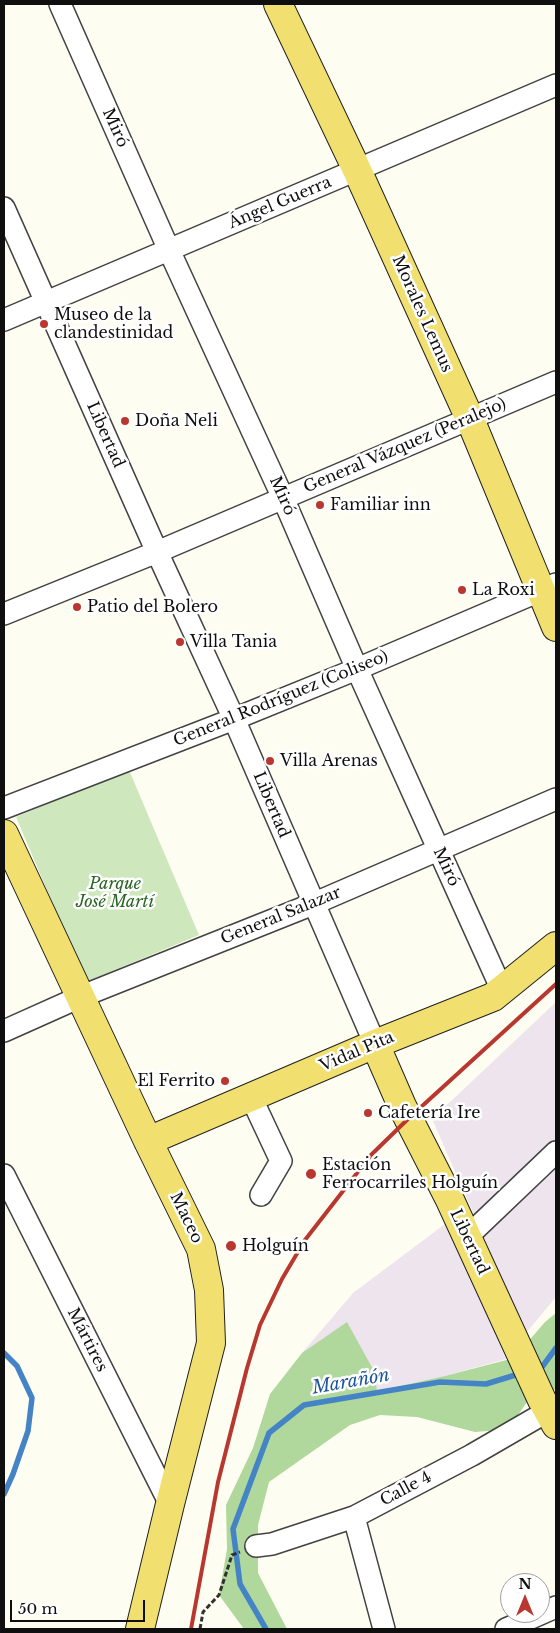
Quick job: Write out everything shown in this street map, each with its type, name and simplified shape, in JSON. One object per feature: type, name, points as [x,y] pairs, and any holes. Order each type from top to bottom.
[{"type":"main road","name":"Morales Lemus","points":[[278,4],[357,170],[548,588],[556,628]]},
{"type":"main road","name":"Maceo","points":[[4,834],[80,998],[201,1249],[209,1290],[212,1343],[140,1629]]},
{"type":"main road","name":"Vidal Pita","points":[[148,1141],[375,1044],[493,998],[556,946]]},
{"type":"main road","name":"Libertad","points":[[375,1044],[402,1106],[467,1237],[549,1412]]},
{"type":"street","name":"Miró","points":[[60,4],[169,250],[284,498],[357,669],[502,990]]},
{"type":"street","name":"Ángel Guerra","points":[[4,320],[556,85]]},
{"type":"street","name":"Libertad","points":[[4,208],[157,552],[234,719],[375,1044]]},
{"type":"street","name":"General Vázquez (Peralejo)","points":[[4,614],[157,552],[556,382]]},
{"type":"street","name":"General Rodríguez (Coliseo)","points":[[4,808],[234,719],[548,588]]},
{"type":"street","name":"General Salazar","points":[[4,1031],[80,998],[313,904],[556,799]]},
{"type":"street","points":[[251,1097],[282,1161],[261,1195]]},
{"type":"street","points":[[467,1237],[556,1152]]},
{"type":"street","name":"Mártires","points":[[4,1175],[170,1504]]},
{"type":"street","name":"Calle 4","points":[[256,1546],[272,1544],[354,1517],[549,1412]]},
{"type":"street","points":[[354,1517],[384,1629]]},
{"type":"street","points":[[506,1629],[556,1607]]},
{"type":"path","points":[[200,1629],[203,1612],[219,1595],[232,1554],[256,1546]]},
{"type":"shaded area","points":[[556,1002],[556,1297],[526,1333],[432,1119]]},
{"type":"shaded area","points":[[449,1221],[506,1359],[445,1376],[377,1391],[302,1353],[353,1293]]},
{"type":"green space","name":"Parque José Martí","points":[[129,770],[199,935],[86,982],[16,817]]},
{"type":"green space","points":[[556,1313],[556,1389],[529,1399],[518,1415],[499,1430],[475,1432],[417,1417],[380,1415],[350,1425],[269,1482],[258,1525],[258,1573],[287,1629],[244,1629],[219,1595],[227,1549],[226,1505],[253,1448],[270,1394],[302,1353],[347,1322],[374,1371],[377,1391],[514,1358],[545,1322]]},
{"type":"waterway","name":"Marañón","points":[[536,1369],[542,1367],[556,1348]]},
{"type":"waterway","points":[[4,1353],[17,1366],[32,1398],[28,1431],[4,1494]]},
{"type":"waterway","name":"Marañón","points":[[266,1629],[240,1584],[233,1529],[269,1433],[304,1405],[440,1382],[486,1384],[522,1373]]},
{"type":"railway","points":[[191,1629],[218,1482],[247,1368],[260,1325],[282,1279],[305,1240],[371,1155],[556,984]]},
{"type":"place","name":"Museo de la clandestinidad","points":[[44,324]]},
{"type":"place","name":"Doña Neli","points":[[125,421]]},
{"type":"place","name":"Familiar inn","points":[[320,505]]},
{"type":"place","name":"La Roxi","points":[[462,590]]},
{"type":"place","name":"Patio del Bolero","points":[[77,607]]},
{"type":"place","name":"Villa Tania","points":[[180,642]]},
{"type":"place","name":"Villa Arenas","points":[[270,761]]},
{"type":"place","name":"El Ferrito","points":[[225,1081]]},
{"type":"place","name":"Cafetería Ire","points":[[368,1113]]},
{"type":"place","name":"Estación Ferrocarriles Holguín","points":[[311,1174]]},
{"type":"place","name":"Holguín","points":[[231,1246]]}]
